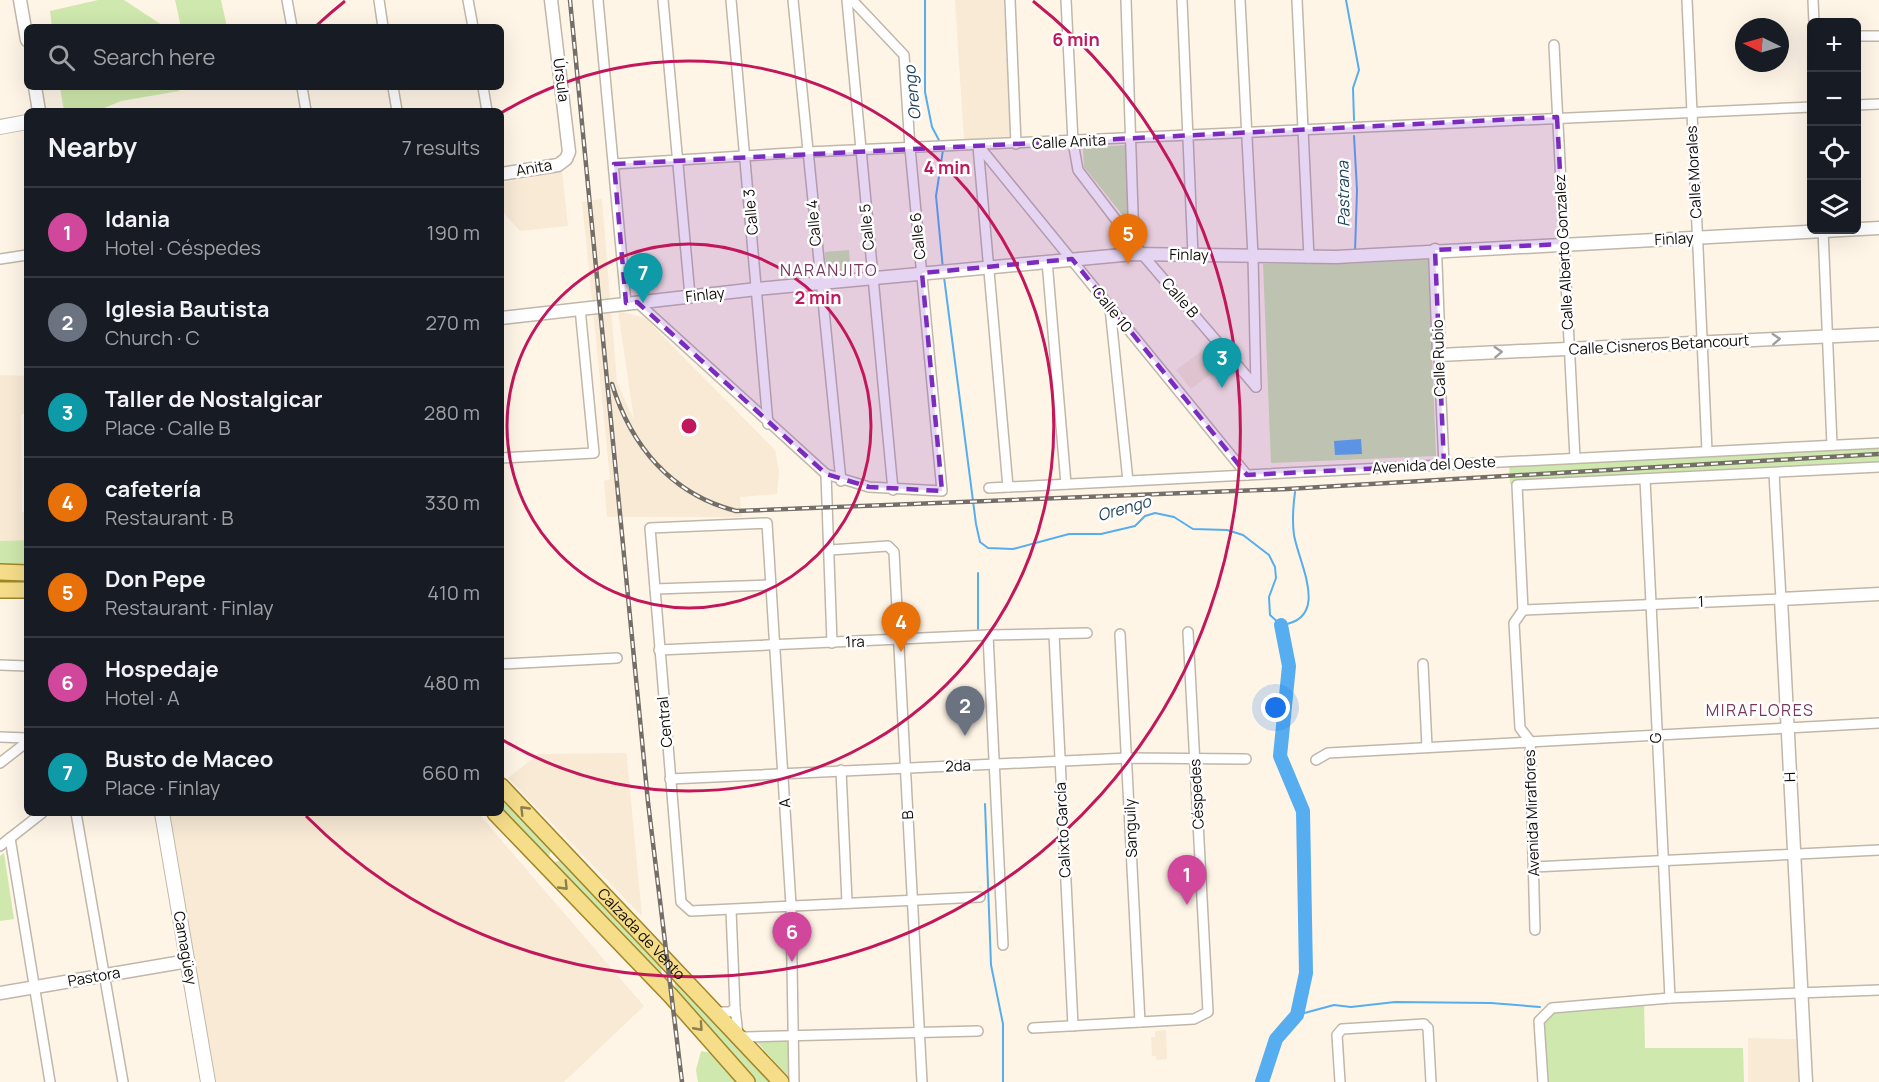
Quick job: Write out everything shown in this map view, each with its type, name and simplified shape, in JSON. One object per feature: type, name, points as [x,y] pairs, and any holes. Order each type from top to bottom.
[{"type":"main road","points":[[0,127],[24,123]]},
{"type":"main road","points":[[0,572],[24,573]]},
{"type":"main road","points":[[0,590],[24,590]]},
{"type":"main road","name":"Calzada de Vento","points":[[504,789],[782,1082]]},
{"type":"main road","name":"Camagüey","points":[[163,816],[208,1082]]},
{"type":"main road","name":"Calzada de Vento","points":[[498,816],[670,996],[747,1082]]},
{"type":"main road","points":[[545,867],[562,850]]},
{"type":"street","points":[[20,0],[24,24]]},
{"type":"street","points":[[287,0],[291,24]]},
{"type":"street","points":[[379,0],[383,24]]},
{"type":"street","points":[[468,0],[472,24]]},
{"type":"street","name":"Úrsula","points":[[551,0],[569,140],[566,159]]},
{"type":"street","points":[[598,0],[614,164],[632,302],[826,474],[841,481],[893,490]]},
{"type":"street","points":[[663,0],[690,296]]},
{"type":"street","name":"Calle 3","points":[[731,0],[768,424]]},
{"type":"street","name":"Calle 4","points":[[793,0],[841,481]]},
{"type":"street","name":"Calle 5","points":[[847,0],[871,278],[893,490]]},
{"type":"street","name":"Calle 6","points":[[852,0],[904,55],[910,148],[929,272],[942,491],[893,490]]},
{"type":"street","points":[[1010,0],[1016,144]]},
{"type":"street","name":"Calle B","points":[[1066,0],[1073,142],[1078,170],[1136,251],[1256,387],[1253,256]]},
{"type":"street","points":[[1125,0],[1136,251]]},
{"type":"street","points":[[1182,0],[1193,255]]},
{"type":"street","points":[[1240,0],[1253,256]]},
{"type":"street","points":[[1297,0],[1309,258]]},
{"type":"street","name":"Calle Morales","points":[[1687,0],[1707,452]]},
{"type":"street","points":[[1813,0],[1814,18]]},
{"type":"street","points":[[1861,36],[1879,36]]},
{"type":"street","name":"Calle Alberto Gonzalez","points":[[1554,45],[1575,458]]},
{"type":"street","points":[[36,90],[38,108]]},
{"type":"street","points":[[302,90],[306,108]]},
{"type":"street","points":[[394,90],[396,108]]},
{"type":"street","points":[[484,90],[486,108]]},
{"type":"street","points":[[1861,105],[1879,104]]},
{"type":"street","name":"Calle Anita","points":[[614,164],[808,152],[1188,137],[1557,117],[1807,107]]},
{"type":"street","points":[[978,145],[1008,487]]},
{"type":"street","name":"Calle 10","points":[[978,145],[1247,475]]},
{"type":"street","name":"Anita","points":[[504,174],[558,165],[566,159]]},
{"type":"street","name":"Finlay","points":[[1861,229],[1879,228]]},
{"type":"street","name":"Finlay","points":[[504,318],[632,302],[1136,251],[1309,258],[1807,231]]},
{"type":"street","points":[[1823,234],[1832,445]]},
{"type":"street","name":"Calle Rubio","points":[[1435,250],[1444,465]]},
{"type":"street","points":[[0,259],[24,255]]},
{"type":"street","points":[[1047,261],[1066,484]]},
{"type":"street","points":[[504,458],[594,453],[580,308]]},
{"type":"street","points":[[1110,308],[1128,481]]},
{"type":"street","name":"Calle Cisneros Betancourt","points":[[1439,355],[1879,334]]},
{"type":"street","name":"Avenida del Oeste","points":[[989,488],[1879,443]]},
{"type":"street","points":[[1645,479],[1879,467]]},
{"type":"street","name":"H","points":[[1774,472],[1799,993],[1806,1082]]},
{"type":"street","points":[[826,474],[832,643]]},
{"type":"street","name":"Avenida Miraflores","points":[[1536,930],[1530,741],[1520,728],[1514,623],[1523,610],[1517,485],[1645,479]]},
{"type":"street","name":"G","points":[[1645,479],[1649,604],[1670,998]]},
{"type":"street","name":"Central","points":[[731,910],[691,911],[681,902],[650,528],[767,523]]},
{"type":"street","name":"A","points":[[767,523],[791,905],[794,1082]]},
{"type":"street","name":"B","points":[[830,550],[888,546],[892,548],[899,640],[922,1082]]},
{"type":"street","points":[[655,589],[770,585]]},
{"type":"street","name":"1","points":[[1523,610],[1879,594]]},
{"type":"street","name":"Céspedes","points":[[1140,1022],[1194,1019],[1206,1015],[1209,1007],[1188,632]]},
{"type":"street","name":"1ra","points":[[659,650],[988,635],[1087,633]]},
{"type":"street","name":"Calixto García","points":[[1054,634],[1073,1026]]},
{"type":"street","name":"Sanguily","points":[[1120,634],[1140,1022]]},
{"type":"street","points":[[988,635],[1003,945]]},
{"type":"street","points":[[504,664],[616,658]]},
{"type":"street","points":[[1423,664],[1427,747]]},
{"type":"street","points":[[0,665],[24,666]]},
{"type":"street","points":[[1316,760],[1328,753],[1879,723]]},
{"type":"street","points":[[0,737],[24,738]]},
{"type":"street","points":[[0,763],[24,744]]},
{"type":"street","name":"2da","points":[[670,779],[1128,758],[1246,759]]},
{"type":"street","points":[[841,770],[847,902]]},
{"type":"street","points":[[0,846],[38,816]]},
{"type":"street","points":[[77,816],[123,1082]]},
{"type":"street","points":[[10,838],[50,1082]]},
{"type":"street","points":[[1534,867],[1879,850]]},
{"type":"street","points":[[978,1031],[795,1036],[738,1035],[731,910],[847,902],[980,897]]},
{"type":"street","name":"Pastora","points":[[0,993],[188,961]]},
{"type":"street","points":[[1544,1082],[1539,1022],[1552,1008],[1670,998],[1879,990]]},
{"type":"street","points":[[716,1012],[730,1012],[735,1008]]},
{"type":"street","points":[[1033,1028],[1140,1022]]},
{"type":"street","points":[[1340,1082],[1339,1032],[1342,1029],[1424,1024],[1428,1028],[1431,1082]]},
{"type":"highlighted area","points":[[1557,117],[1564,244],[1435,250],[1444,465],[1247,475],[1072,259],[922,273],[942,491],[869,487],[826,474],[637,302],[626,303],[614,164]]},
{"type":"shaded area","points":[[955,0],[1004,0],[1011,139],[964,141]]},
{"type":"shaded area","points":[[562,171],[568,226],[520,231],[504,213],[504,182]]},
{"type":"shaded area","points":[[602,199],[617,382],[634,420],[618,311],[645,318],[775,450],[779,471],[777,494],[740,497],[742,517],[607,517],[604,481],[610,479],[582,202]]},
{"type":"shaded area","points":[[1211,344],[1227,362],[1191,389],[1176,370]]},
{"type":"shaded area","points":[[0,375],[24,376],[24,413],[21,415],[24,540],[0,541]]},
{"type":"shaded area","points":[[626,753],[642,916],[508,778],[538,754]]},
{"type":"shaded area","points":[[163,816],[481,816],[644,1006],[564,1082],[208,1082]]},
{"type":"shaded area","points":[[1166,1030],[1167,1059],[1156,1060],[1156,1056],[1152,1056],[1151,1037],[1155,1037],[1155,1031]]},
{"type":"shaded area","points":[[1748,1038],[1796,1039],[1799,1082],[1748,1082]]},
{"type":"green space","points":[[98,0],[124,0],[160,24],[52,24],[50,11]]},
{"type":"green space","points":[[175,0],[221,0],[226,24],[180,24]]},
{"type":"green space","points":[[60,90],[179,90],[121,101],[104,108],[64,108]]},
{"type":"green space","points":[[1127,145],[1129,223],[1084,167],[1083,148]]},
{"type":"green space","points":[[849,250],[851,273],[826,276],[825,252]]},
{"type":"green space","points":[[1428,259],[1436,456],[1271,463],[1263,264],[1346,264]]},
{"type":"green space","points":[[1879,447],[1879,464],[1510,484],[1509,465]]},
{"type":"green space","points":[[24,540],[24,568],[0,568],[0,541]]},
{"type":"green space","points":[[504,800],[551,851],[548,858],[504,816]]},
{"type":"green space","points":[[4,853],[14,919],[0,921],[0,856]]},
{"type":"green space","points":[[560,861],[661,962],[662,980],[553,865],[554,862]]},
{"type":"green space","points":[[673,965],[781,1082],[747,1082],[677,1004]]},
{"type":"green space","points":[[1644,1000],[1645,1048],[1743,1048],[1744,1082],[1543,1082],[1542,1016],[1552,1008]]},
{"type":"green space","points":[[755,1040],[791,1041],[792,1075],[788,1076]]},
{"type":"green space","points":[[701,1051],[716,1054],[737,1082],[698,1082],[696,1070]]},
{"type":"water","points":[[1361,439],[1362,454],[1335,455],[1334,441]]},
{"type":"waterway","name":"Orengo","points":[[925,0],[925,92],[932,127],[941,144]]},
{"type":"waterway","name":"Pastrana","points":[[1346,0],[1359,70],[1353,88],[1354,120]]},
{"type":"waterway","name":"Pastrana","points":[[1354,136],[1357,190],[1355,252]]},
{"type":"waterway","name":"Orengo","points":[[943,150],[936,196],[943,269]]},
{"type":"waterway","name":"Orengo","points":[[944,277],[976,524],[980,542],[988,548],[1013,549],[1069,534],[1101,534],[1135,526],[1145,516],[1155,513],[1174,517],[1193,529],[1227,530],[1243,535],[1269,555],[1275,567],[1276,578],[1269,597],[1270,615],[1281,625],[1296,621],[1305,612],[1308,602],[1308,589],[1294,535],[1295,492]]},
{"type":"waterway","points":[[978,573],[978,629]]},
{"type":"waterway","name":"Orengo","points":[[1262,1082],[1276,1039],[1297,1015],[1306,973],[1303,811],[1280,756],[1289,666],[1281,625]]},
{"type":"waterway","points":[[985,804],[991,965],[1003,1024],[1003,1082]]},
{"type":"waterway","points":[[1297,1015],[1334,1005],[1351,1007],[1395,1002],[1491,1003],[1540,1007]]},
{"type":"railway","points":[[570,0],[648,802],[682,1082]]},
{"type":"railway","points":[[612,384],[630,428],[642,447],[657,464],[673,480],[692,493],[736,511],[1287,489],[1879,454]]},
{"type":"place","name":"Don Pepe","points":[[1128,264]]},
{"type":"place","name":"Busto de Maceo","points":[[643,303]]},
{"type":"place","name":"Taller de Nostalgicar","points":[[1222,388]]},
{"type":"place","name":"cafetería","points":[[901,652]]},
{"type":"place","name":"Iglesia Bautista","points":[[965,736]]},
{"type":"place","name":"Idania","points":[[1187,905]]},
{"type":"place","name":"Hospedaje","points":[[792,962]]},
{"type":"district","name":"NARANJITO","points":[[829,270]]},
{"type":"district","name":"MIRAFLORES","points":[[1760,710]]}]
